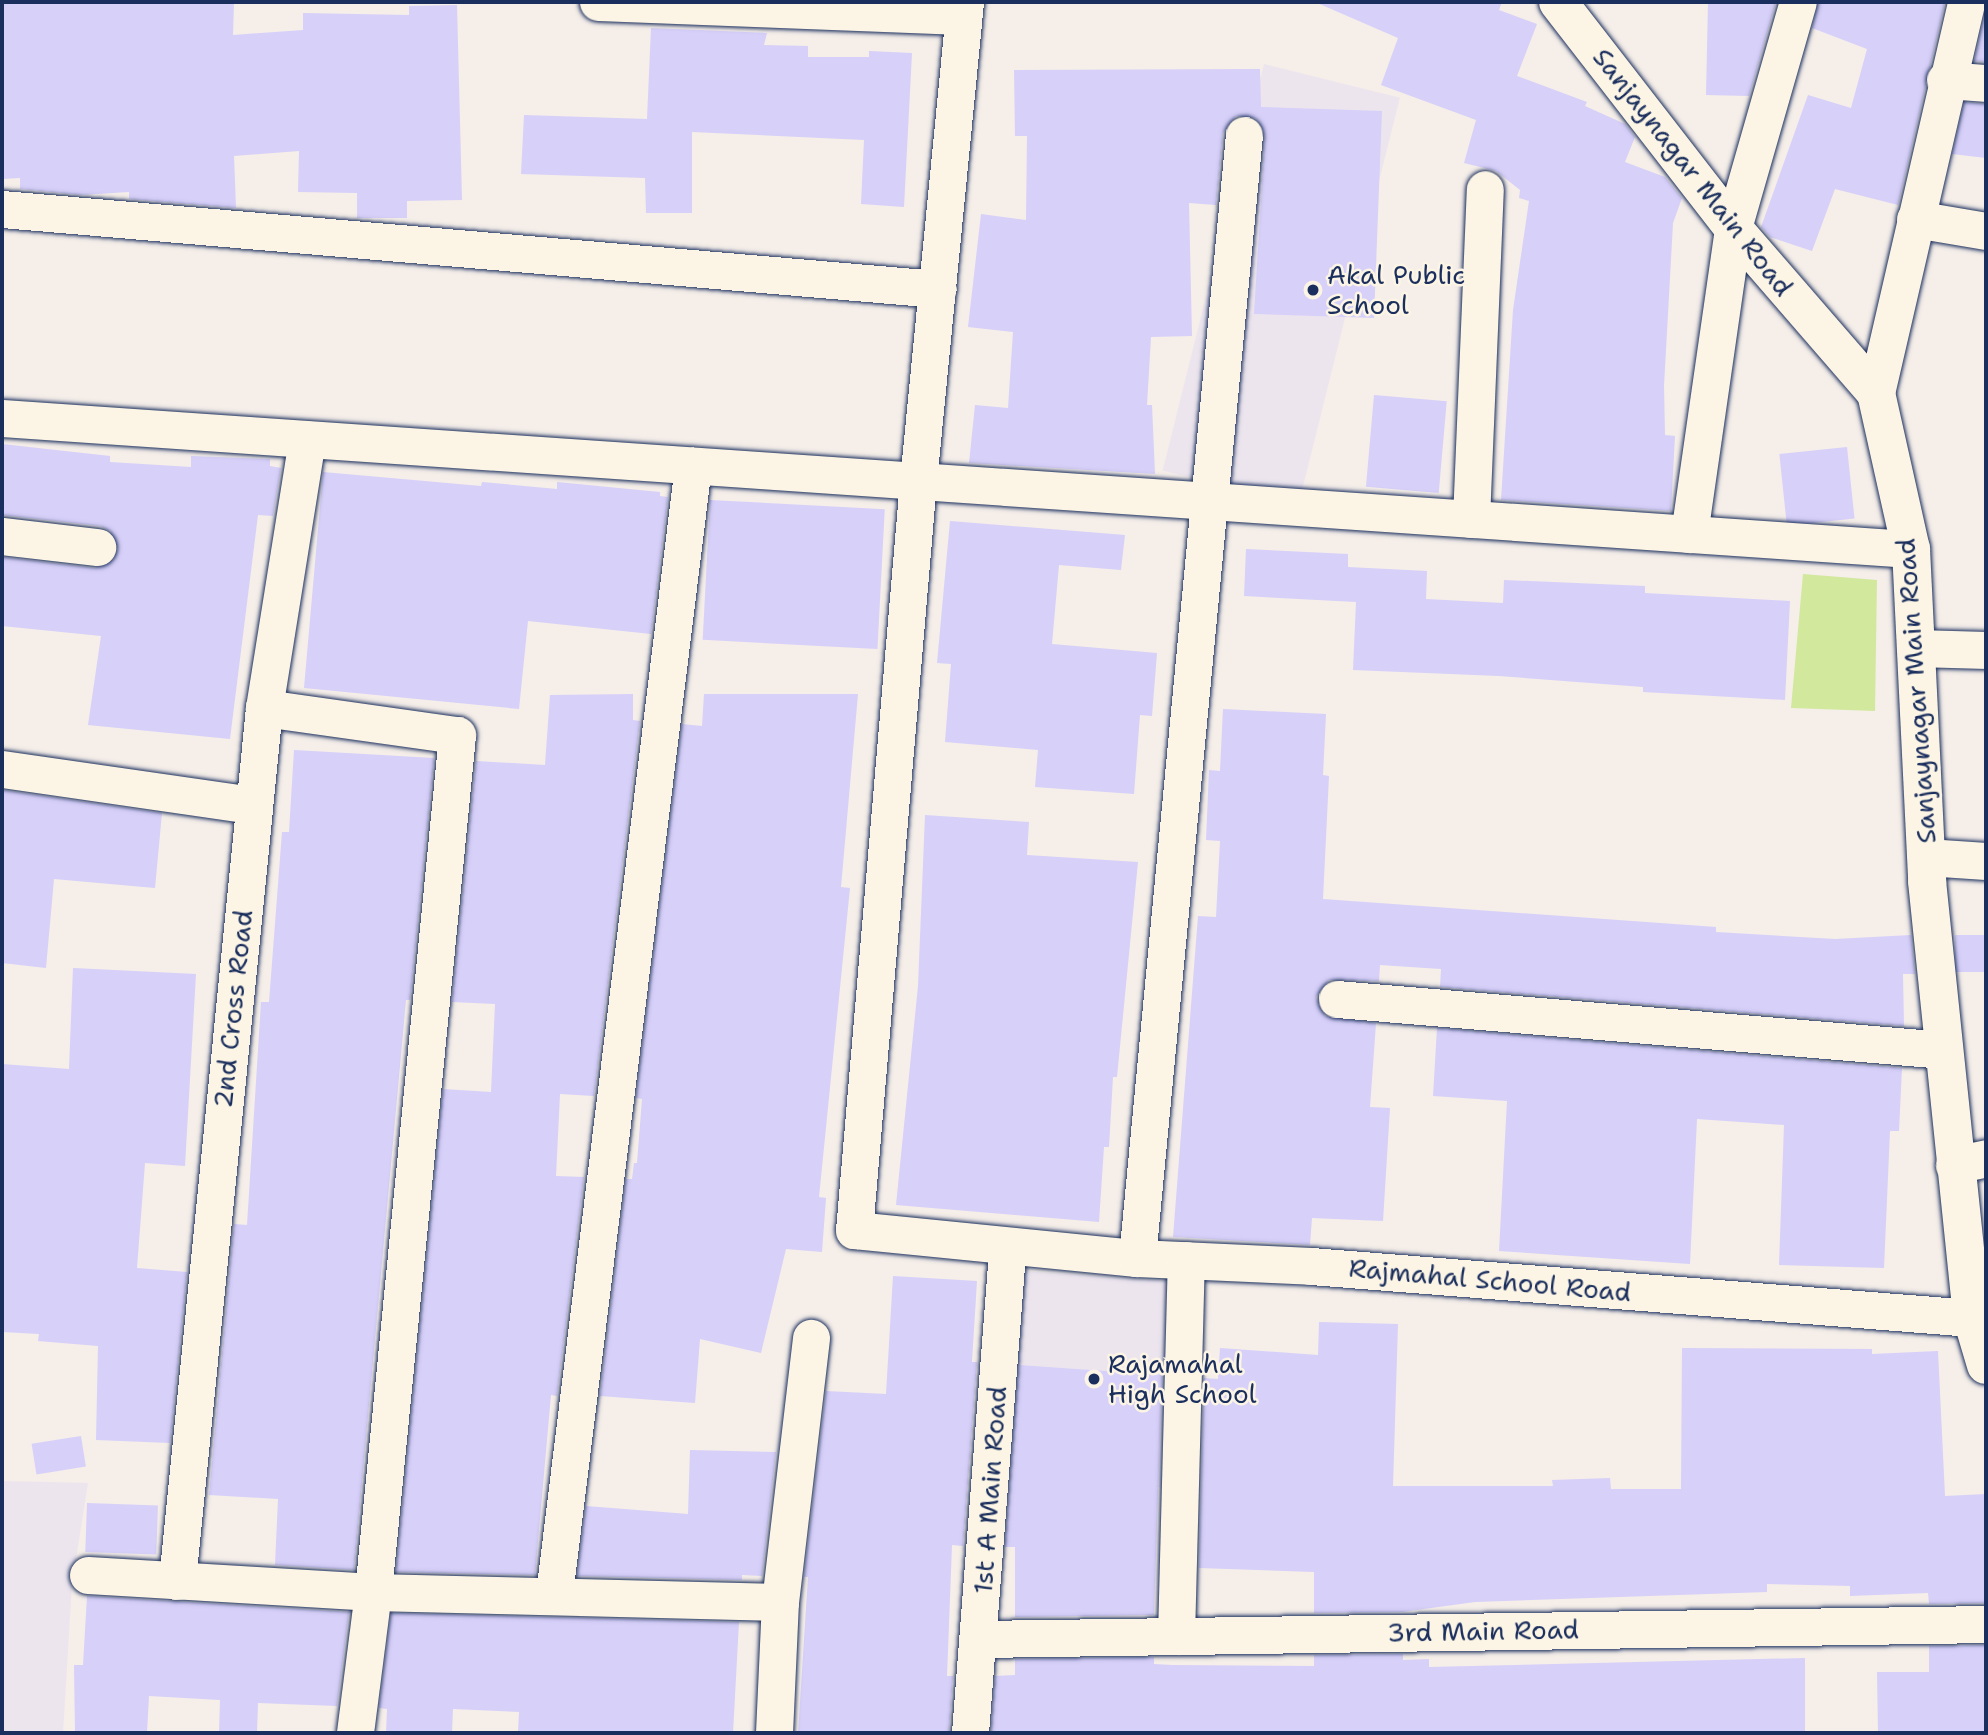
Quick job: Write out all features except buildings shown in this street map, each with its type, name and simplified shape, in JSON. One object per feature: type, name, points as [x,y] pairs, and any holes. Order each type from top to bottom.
[{"type":"street","points":[[612,2],[964,9],[918,481]]},
{"type":"street","points":[[1689,534],[1733,228],[1798,2]]},
{"type":"street","points":[[1876,393],[1945,80],[1966,2]]},
{"type":"street","name":"Sanjaynagar Main Road","points":[[1561,3],[1733,228],[1876,393],[1911,549],[1926,857],[1944,1050],[1970,1162],[1972,1318],[1986,1365]]},
{"type":"street","points":[[1945,80],[1986,83]]},
{"type":"street","points":[[1136,1258],[1212,501],[1244,135]]},
{"type":"street","points":[[1471,519],[1485,189]]},
{"type":"street","points":[[2,209],[938,289]]},
{"type":"street","points":[[1914,219],[1986,231]]},
{"type":"street","points":[[2,418],[1911,549]]},
{"type":"street","name":"2nd Cross Road","points":[[177,1581],[264,708],[307,439]]},
{"type":"street","points":[[554,1594],[693,466]]},
{"type":"street","name":"Rajmahal School Road","points":[[918,481],[854,1230],[1136,1258],[1972,1318]]},
{"type":"street","points":[[2,536],[97,547]]},
{"type":"street","points":[[1917,648],[1986,650]]},
{"type":"street","points":[[264,708],[457,735],[373,1592],[355,1733]]},
{"type":"street","points":[[2,769],[253,805]]},
{"type":"street","points":[[1926,857],[1986,861]]},
{"type":"street","points":[[1337,999],[1944,1050]]},
{"type":"street","name":"1st A Main Road","points":[[970,1733],[1007,1247]]},
{"type":"street","points":[[1176,1636],[1186,1260]]},
{"type":"street","points":[[774,1733],[780,1602],[811,1338]]},
{"type":"street","points":[[88,1575],[373,1592],[554,1594],[780,1602]]},
{"type":"street","name":"3rd Main Road","points":[[979,1639],[1986,1624]]},
{"type":"shaded area","name":"Akal Public School","points":[[1264,64],[1400,98],[1298,504],[1163,471]]},
{"type":"shaded area","name":"Rajamahal High School","points":[[1022,1271],[1177,1282],[1162,1487],[1008,1476]]},
{"type":"shaded area","points":[[2,1481],[88,1483],[72,1584],[63,1733],[2,1733]]},
{"type":"green space","points":[[1803,574],[1877,580],[1875,711],[1791,708]]},
{"type":"place","name":"Akal Public School","points":[[1313,290]]},
{"type":"place","name":"Rajamahal High School","points":[[1094,1379]]}]
